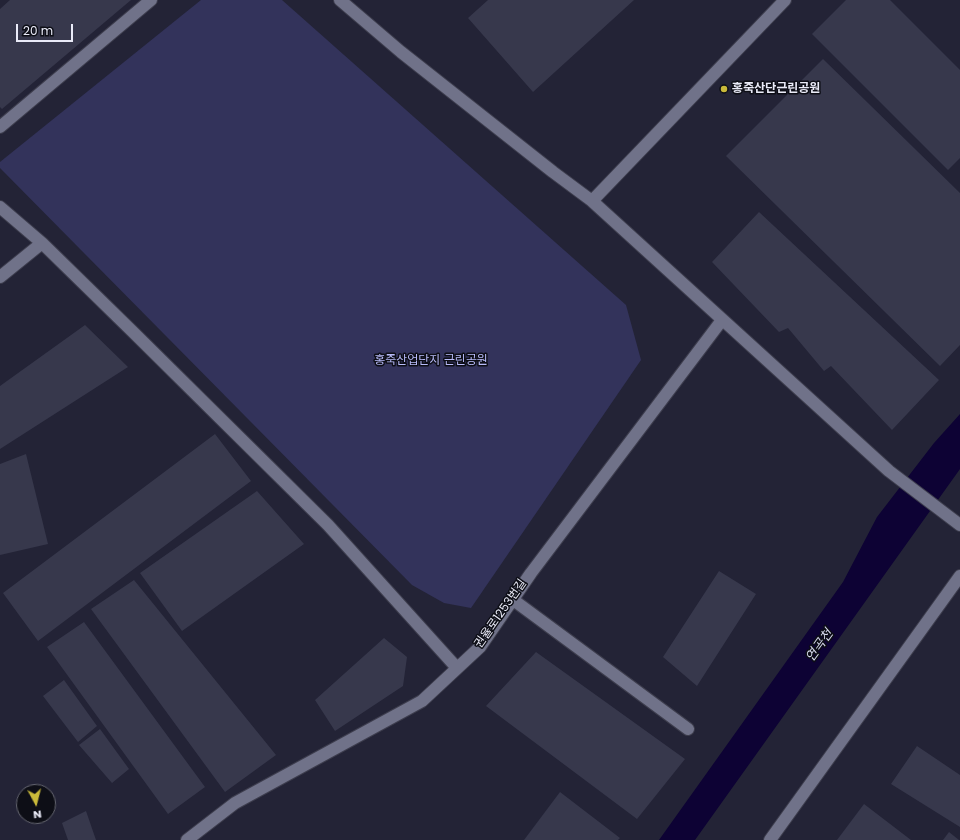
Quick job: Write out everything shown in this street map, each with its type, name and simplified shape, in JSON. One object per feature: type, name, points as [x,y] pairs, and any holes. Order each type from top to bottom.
[{"type":"lane","points":[[0,127],[151,0]]},
{"type":"lane","points":[[340,0],[407,57],[592,201],[889,471],[956,522]]},
{"type":"lane","points":[[592,201],[785,0]]},
{"type":"lane","points":[[0,207],[42,243],[328,525],[457,668]]},
{"type":"lane","points":[[0,277],[42,243]]},
{"type":"lane","name":"권율로1253번길","points":[[187,840],[235,803],[422,701],[480,647],[540,560],[722,320]]},
{"type":"lane","points":[[770,840],[960,576]]},
{"type":"lane","points":[[512,599],[688,730]]},
{"type":"green space","name":"홍죽산업단지 근린공원","points":[[201,0],[282,0],[626,305],[641,360],[471,608],[444,603],[412,585],[0,168],[0,162]]},
{"type":"water","name":"연곡천","points":[[960,414],[960,469],[695,840],[659,840],[843,582],[877,517],[934,443]]},
{"type":"building","points":[[10,0],[131,0],[2,109],[0,107],[0,9]]},
{"type":"building","points":[[488,0],[634,0],[533,92],[468,18]]},
{"type":"building","points":[[846,0],[890,0],[960,70],[960,158],[948,170],[812,34]]},
{"type":"building","points":[[823,59],[960,193],[960,345],[940,366],[726,156]]},
{"type":"building","points":[[759,212],[939,380],[892,430],[831,366],[824,371],[788,328],[779,332],[712,262]]},
{"type":"building","points":[[85,325],[128,367],[0,449],[0,386]]},
{"type":"building","points":[[215,434],[251,481],[38,641],[3,593]]},
{"type":"building","points":[[26,454],[48,544],[0,555],[0,464]]},
{"type":"building","points":[[257,491],[304,544],[182,631],[140,573]]},
{"type":"building","points":[[719,571],[756,594],[697,686],[663,657]]},
{"type":"building","points":[[134,580],[276,755],[225,792],[91,609]]},
{"type":"building","points":[[84,622],[205,787],[168,814],[47,647]]},
{"type":"building","points":[[384,638],[407,657],[403,686],[335,731],[315,700]]},
{"type":"building","points":[[536,652],[685,759],[637,819],[486,706]]},
{"type":"building","points":[[64,680],[97,726],[78,742],[43,696]]},
{"type":"building","points":[[100,729],[129,769],[112,783],[79,745]]},
{"type":"building","points":[[917,746],[960,775],[960,827],[891,784]]},
{"type":"building","points":[[560,792],[620,838],[618,840],[524,840]]},
{"type":"building","points":[[864,804],[911,840],[837,840]]},
{"type":"building","points":[[86,811],[96,840],[68,840],[62,823]]},
{"type":"building","points":[[949,832],[959,840],[943,840]]},
{"type":"place","name":"홍죽산단근린공원","points":[[724,89]]}]
